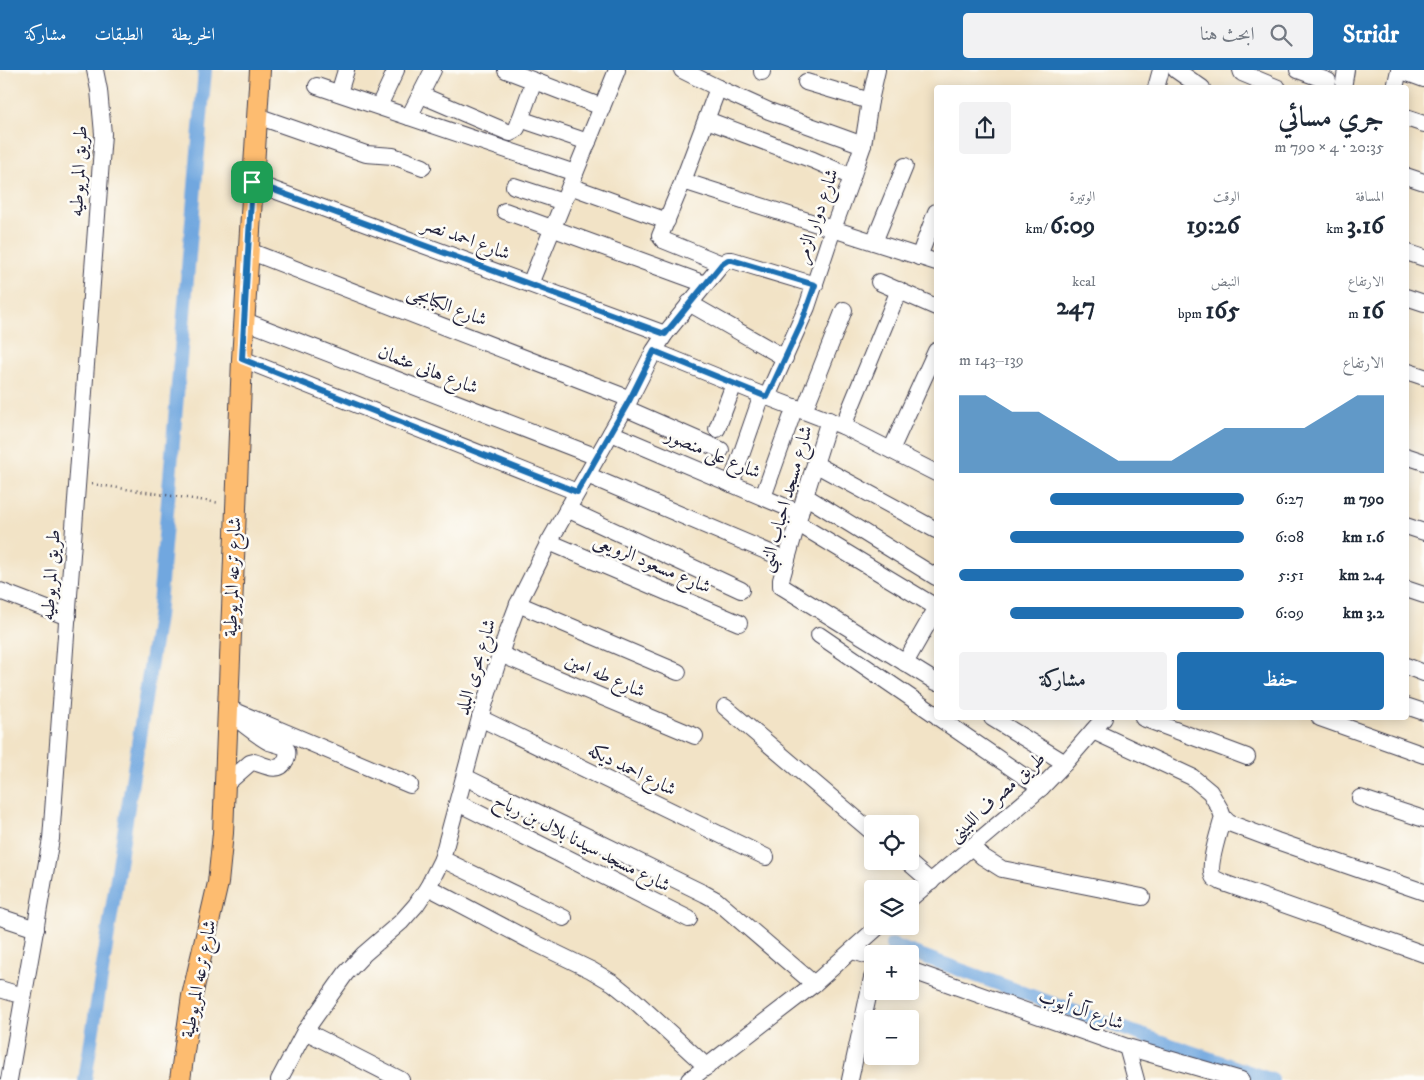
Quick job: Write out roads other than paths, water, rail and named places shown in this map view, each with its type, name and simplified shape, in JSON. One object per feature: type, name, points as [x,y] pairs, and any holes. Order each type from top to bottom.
[{"type":"main road","name":"شارع ترعه المريوطية","points":[[180,1080],[192,996],[218,883],[223,833],[242,359],[260,70]]},
{"type":"street","name":"طريق المريوطيه","points":[[9,1080],[51,839],[103,134],[101,105],[95,70]]},
{"type":"street","points":[[339,93],[346,70]]},
{"type":"street","points":[[379,106],[396,70]]},
{"type":"street","points":[[409,117],[433,70]]},
{"type":"street","points":[[506,70],[602,107]]},
{"type":"street","points":[[530,284],[617,70]]},
{"type":"street","points":[[682,70],[769,111],[863,145]]},
{"type":"street","name":"شارع دوار الزمر","points":[[731,484],[765,396],[801,324],[815,285],[863,145],[877,70]]},
{"type":"street","points":[[1157,85],[1161,70]]},
{"type":"street","points":[[1176,70],[1198,85]]},
{"type":"street","points":[[1241,70],[1242,73],[1271,85]]},
{"type":"street","points":[[1298,70],[1328,81]]},
{"type":"street","points":[[1344,85],[1346,70]]},
{"type":"street","points":[[1396,85],[1399,70],[1424,79]]},
{"type":"street","points":[[421,95],[508,132],[512,132],[516,130],[534,81]]},
{"type":"street","points":[[806,82],[870,101]]},
{"type":"street","points":[[317,86],[409,117],[572,180],[667,220]]},
{"type":"street","points":[[718,88],[684,181],[660,236],[661,239],[722,264],[732,260],[815,285]]},
{"type":"street","points":[[257,116],[366,154],[394,156],[423,167]]},
{"type":"street","points":[[520,119],[588,142]]},
{"type":"street","points":[[1409,119],[1424,124]]},
{"type":"street","points":[[707,120],[813,160],[852,177]]},
{"type":"street","points":[[874,242],[905,166]]},
{"type":"street","points":[[1409,177],[1424,182]]},
{"type":"street","points":[[684,181],[934,261]]},
{"type":"street","name":"شارع احمد نصر","points":[[252,182],[665,334]]},
{"type":"street","points":[[514,186],[563,202]]},
{"type":"street","points":[[505,211],[705,284]]},
{"type":"street","points":[[919,257],[934,217]]},
{"type":"street","name":"شارع الكبابجى","points":[[249,251],[628,403],[721,450]]},
{"type":"street","points":[[1409,253],[1424,258]]},
{"type":"street","name":"شارع بحرى البلد","points":[[278,1080],[305,1031],[351,968],[364,954],[401,922],[428,888],[442,859],[480,718],[518,604],[549,542],[628,403],[654,351],[689,303],[722,264]]},
{"type":"street","points":[[879,282],[934,306]]},
{"type":"street","name":"شارع مسجد احباب النبى","points":[[899,290],[815,464],[798,518],[781,586],[905,663],[934,678]]},
{"type":"street","points":[[1409,298],[1424,303]]},
{"type":"street","points":[[689,303],[785,358]]},
{"type":"street","points":[[763,497],[799,409],[844,310]]},
{"type":"street","name":"شارع هانى عثمان","points":[[245,321],[597,457]]},
{"type":"street","points":[[654,351],[836,423],[934,471]]},
{"type":"street","points":[[891,450],[934,355]]},
{"type":"street","points":[[242,359],[577,492]]},
{"type":"street","points":[[1409,372],[1424,377]]},
{"type":"street","points":[[717,429],[734,384]]},
{"type":"street","name":"شارع على منصور","points":[[611,433],[763,497],[934,607]]},
{"type":"street","points":[[1409,457],[1424,462]]},
{"type":"street","points":[[815,464],[934,529]]},
{"type":"street","points":[[587,475],[787,560]]},
{"type":"street","points":[[805,496],[934,576]]},
{"type":"street","points":[[568,509],[741,590]]},
{"type":"street","points":[[1409,527],[1424,532]]},
{"type":"street","name":"شارع مسعود الرويعى","points":[[549,542],[739,623]]},
{"type":"street","points":[[1409,590],[1424,595]]},
{"type":"street","points":[[0,591],[68,617]]},
{"type":"street","points":[[518,604],[678,672]]},
{"type":"street","points":[[905,663],[934,612]]},
{"type":"street","points":[[819,635],[934,714]]},
{"type":"street","name":"شارع طه امين","points":[[500,654],[695,736]]},
{"type":"street","points":[[1409,667],[1424,673]]},
{"type":"street","points":[[725,707],[864,825]]},
{"type":"street","points":[[1409,707],[1424,712]]},
{"type":"street","points":[[225,784],[248,764],[254,762],[275,768],[280,767],[285,763],[288,756],[287,750],[282,746],[268,741],[228,711]]},
{"type":"street","points":[[228,711],[410,785]]},
{"type":"street","name":"شارع احمد ديكه","points":[[480,718],[766,857]]},
{"type":"street","points":[[942,720],[1041,788]]},
{"type":"street","points":[[995,720],[1065,763]]},
{"type":"street","name":"طريق مصرف اللبينى","points":[[919,892],[1041,788],[1102,720]]},
{"type":"street","points":[[1148,720],[1247,757]]},
{"type":"street","points":[[1326,720],[1424,755]]},
{"type":"street","points":[[1094,731],[1192,777],[1210,792],[1223,818],[1229,823],[1424,892]]},
{"type":"street","points":[[258,764],[268,741]]},
{"type":"street","points":[[465,777],[711,897],[814,984]]},
{"type":"street","points":[[1360,798],[1424,819]]},
{"type":"street","name":"شارع مسجد سيدنا بلال بن رباح","points":[[458,803],[689,919]]},
{"type":"street","points":[[1223,818],[1213,854],[1211,872],[1214,878],[1424,954]]},
{"type":"street","points":[[972,847],[1002,869],[1142,897]]},
{"type":"street","points":[[442,859],[564,918]]},
{"type":"street","points":[[917,870],[931,882]]},
{"type":"street","points":[[428,888],[608,980],[634,1000],[707,1067]]},
{"type":"street","points":[[0,916],[36,929]]},
{"type":"street","points":[[689,1080],[814,984],[870,935]]},
{"type":"street","points":[[853,951],[864,954]]},
{"type":"street","name":"شارع آل أيوب","points":[[919,973],[1127,1047],[1241,1080]]},
{"type":"street","points":[[0,989],[23,996]]},
{"type":"street","points":[[850,1080],[867,1000]]},
{"type":"street","points":[[305,1031],[401,1080]]},
{"type":"street","points":[[1127,1047],[1136,1080]]},
{"type":"waterway","points":[[85,1080],[158,617],[205,70]]},
{"type":"waterway","points":[[919,955],[1084,1015],[1272,1080]]}]
